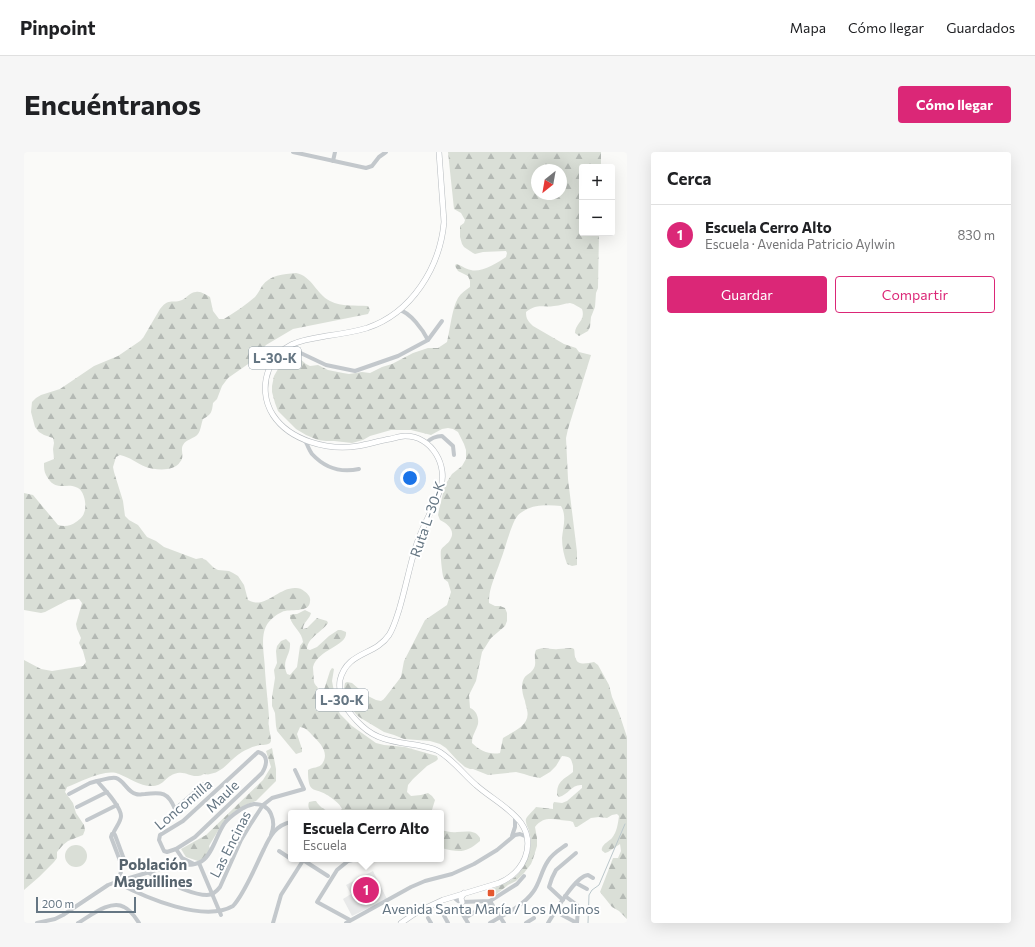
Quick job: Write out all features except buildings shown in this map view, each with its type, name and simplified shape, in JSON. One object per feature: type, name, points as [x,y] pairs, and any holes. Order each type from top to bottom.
[{"type":"main road","name":"L-30-K","points":[[426,443],[415,438],[403,436],[359,446],[338,447],[325,446],[305,440],[277,421],[270,409],[266,395],[266,381],[270,368],[277,356],[288,347],[301,340],[352,332],[370,327],[399,310],[414,295],[427,278],[437,258],[441,244],[444,222],[439,152]]},
{"type":"main road","name":"Ruta L-30-K","points":[[426,443],[439,460],[442,468],[442,481],[415,549],[395,623],[390,634],[384,641],[374,649],[359,655],[346,667],[342,674],[340,683],[340,695],[346,709],[369,732],[379,738],[389,741],[430,748],[440,752],[484,792],[514,814]]},
{"type":"main road","name":"L-30-K","points":[[514,814],[524,828],[527,837]]},
{"type":"main road","points":[[401,923],[429,906],[443,900],[503,881],[514,874],[520,868],[525,857],[527,837]]},
{"type":"main road","points":[[462,902],[464,893]]},
{"type":"street","points":[[293,152],[363,168],[369,168],[372,166],[385,152]]},
{"type":"street","points":[[333,161],[335,152]]},
{"type":"street","points":[[399,310],[404,311],[423,329],[428,340]]},
{"type":"street","points":[[288,347],[326,365],[355,371],[398,356],[428,340],[442,321]]},
{"type":"street","points":[[426,443],[432,439],[442,436],[452,446],[454,454]]},
{"type":"street","points":[[305,440],[312,454],[325,464],[338,470],[359,470]]},
{"type":"street","name":"Loncomilla","points":[[176,849],[167,852],[164,851],[159,840],[160,835],[183,821],[258,752]]},
{"type":"street","name":"Maule","points":[[176,849],[195,836],[262,773],[266,766],[266,758],[263,753],[258,752]]},
{"type":"street","points":[[263,805],[272,798],[304,789],[295,770]]},
{"type":"street","points":[[69,794],[90,783],[116,778],[134,793],[158,792],[163,794],[169,798],[175,810],[204,784]]},
{"type":"street","points":[[97,781],[117,805],[121,816],[111,836],[122,866],[120,876],[116,882]]},
{"type":"street","points":[[77,807],[107,792]]},
{"type":"street","points":[[87,820],[117,805]]},
{"type":"street","points":[[37,923],[55,919],[71,911],[108,885],[179,864],[186,866],[196,863],[206,858],[222,828],[230,817],[250,805],[263,805],[269,811],[273,820],[271,835],[245,888],[237,902],[230,910],[219,916],[212,894],[196,863],[182,858],[176,849]]},
{"type":"street","name":"Las Encinas","points":[[149,873],[164,881],[188,890],[205,895],[212,894],[220,887],[241,840],[263,805]]},
{"type":"street","points":[[511,838],[516,827],[514,814]]},
{"type":"street","points":[[271,835],[283,825],[288,823]]},
{"type":"street","points":[[346,923],[411,887],[452,874],[474,864],[497,850],[518,833],[527,837]]},
{"type":"street","points":[[490,923],[522,903],[530,895],[538,884],[547,862],[552,855],[566,845]]},
{"type":"street","points":[[279,851],[288,857]]},
{"type":"street","points":[[562,915],[577,923],[578,906],[549,887],[556,870],[576,853]]},
{"type":"street","points":[[179,864],[182,858]]},
{"type":"street","points":[[273,923],[280,894],[301,862]]},
{"type":"street","points":[[304,862],[328,876]]},
{"type":"street","points":[[348,862],[337,870],[317,902],[350,920]]},
{"type":"street","points":[[548,923],[564,898],[582,876],[589,875],[593,878]]},
{"type":"street","points":[[465,918],[517,884],[524,876]]},
{"type":"street","points":[[116,882],[170,910]]},
{"type":"street","points":[[576,883],[586,889]]},
{"type":"street","points":[[454,897],[456,900],[462,902],[490,902]]},
{"type":"street","points":[[490,902],[504,923]]},
{"type":"street","points":[[78,923],[107,906],[119,905],[126,907],[139,923]]},
{"type":"street","points":[[460,910],[468,923]]},
{"type":"street","points":[[442,912],[448,923]]},
{"type":"street","points":[[428,918],[431,923]]},
{"type":"street","points":[[526,923],[534,918]]},
{"type":"street","points":[[52,923],[55,919]]},
{"type":"shaded area","points":[[373,871],[387,899],[352,916],[343,899],[351,894],[346,885]]},
{"type":"green space","points":[[448,152],[601,152],[601,164],[579,164],[579,236],[599,236],[598,288],[590,327],[588,331],[579,336],[575,333],[575,330],[582,319],[583,313],[582,309],[570,303],[556,306],[537,307],[526,312],[528,320],[533,326],[564,344],[576,348],[579,352],[591,355],[566,438],[568,479],[577,552],[577,565],[572,566],[567,564],[565,558],[562,538],[564,514],[561,506],[536,506],[526,509],[518,515],[510,533],[489,598],[489,603],[505,608],[507,613],[507,621],[505,626],[491,638],[482,652],[476,681],[469,695],[470,708],[475,712],[478,721],[472,743],[485,752],[500,753],[503,738],[521,727],[528,715],[522,686],[525,677],[535,666],[536,650],[541,648],[572,648],[574,649],[575,658],[579,663],[584,664],[594,662],[598,665],[609,685],[627,737],[627,919],[619,911],[612,907],[600,892],[613,858],[618,858],[621,851],[620,844],[608,852],[605,853],[602,851],[604,845],[615,833],[619,816],[617,814],[607,818],[591,818],[577,827],[575,827],[573,822],[570,821],[551,819],[547,819],[539,823],[535,827],[537,846],[531,864],[516,881],[508,885],[494,896],[487,895],[486,893],[513,879],[519,874],[529,854],[531,845],[526,819],[536,807],[553,809],[554,802],[562,803],[567,801],[582,788],[582,785],[575,786],[562,796],[559,797],[557,795],[559,784],[573,772],[572,761],[570,758],[562,756],[550,772],[540,778],[516,772],[488,775],[465,767],[440,744],[430,741],[404,739],[384,732],[359,717],[348,702],[344,688],[345,683],[347,682],[352,683],[366,695],[376,700],[381,701],[384,699],[401,677],[404,661],[425,620],[447,605],[451,592],[448,582],[443,576],[441,550],[452,537],[452,531],[440,520],[438,515],[445,485],[452,474],[462,466],[466,459],[466,450],[458,432],[448,428],[442,429],[431,435],[411,430],[391,430],[352,443],[318,440],[296,429],[278,411],[272,392],[274,376],[278,369],[290,356],[300,359],[310,366],[318,365],[328,370],[349,374],[362,372],[370,373],[413,353],[428,348],[438,348],[447,342],[456,302],[458,298],[470,287],[468,276],[458,271],[455,266],[456,264],[475,271],[489,267],[498,262],[506,257],[507,253],[506,251],[483,252],[475,254],[464,247],[460,237],[460,226],[465,220],[461,213],[454,209]]},
{"type":"green space","points":[[296,273],[310,281],[325,298],[330,301],[344,305],[368,306],[370,310],[368,314],[293,329],[266,345],[251,362],[228,378],[222,386],[217,399],[213,403],[211,413],[203,419],[200,431],[183,445],[182,458],[177,465],[169,469],[154,469],[120,455],[116,457],[113,467],[123,501],[125,516],[138,525],[147,537],[164,547],[196,559],[201,558],[206,560],[218,570],[229,571],[238,576],[244,585],[248,600],[260,602],[283,591],[296,588],[302,590],[309,597],[310,600],[307,608],[285,611],[278,614],[272,618],[265,628],[263,647],[271,741],[268,744],[254,746],[242,752],[215,773],[195,776],[178,773],[174,774],[159,785],[147,786],[119,774],[107,773],[93,776],[67,787],[65,792],[73,803],[76,813],[84,825],[85,830],[83,835],[68,841],[63,845],[57,852],[57,858],[54,862],[24,890],[24,660],[41,669],[52,671],[83,666],[86,662],[79,643],[81,638],[76,624],[82,603],[79,599],[68,600],[41,613],[24,610],[24,493],[33,495],[60,526],[74,523],[82,517],[85,510],[84,496],[78,488],[74,486],[57,486],[50,481],[46,475],[44,463],[54,459],[54,443],[53,438],[39,432],[35,427],[31,412],[32,402],[41,395],[60,389],[94,366],[118,356],[140,341],[160,309],[166,303],[179,301],[192,293],[200,292],[210,297],[213,311],[219,319],[224,319],[255,297],[265,282],[269,279]]},
{"type":"green space","points":[[305,610],[311,613],[304,624],[303,629],[307,628],[317,618],[327,621],[328,623],[312,638],[307,649],[310,650],[317,647],[338,630],[346,632],[342,641],[321,656],[313,667],[314,682],[318,688],[318,693],[323,693],[330,671],[332,668],[334,669],[332,681],[337,707],[340,714],[352,726],[376,743],[405,747],[437,756],[438,759],[436,761],[427,766],[408,785],[407,792],[411,796],[428,793],[435,800],[432,810],[340,810],[342,809],[339,804],[333,799],[311,787],[309,784],[308,770],[322,764],[325,752],[321,745],[309,732],[300,727],[297,734],[302,752],[296,754],[277,731],[275,713],[272,706],[275,678],[274,670],[277,663],[276,651],[277,646],[281,641],[286,639],[290,643],[285,665],[287,674],[290,675],[297,667],[300,646],[303,642],[301,635],[291,621],[290,615],[297,614]]},
{"type":"green space","points":[[272,748],[276,769],[276,781],[256,801],[245,805],[234,812],[222,824],[204,858],[198,861],[186,857],[181,849],[206,835],[263,780],[271,767],[266,751]]},
{"type":"green space","points":[[316,801],[326,810],[310,810],[308,806],[309,802]]},
{"type":"green space","points":[[444,830],[473,832],[480,838],[480,841],[466,850],[444,848]]},
{"type":"green space","points":[[76,845],[84,848],[87,856],[84,864],[76,867],[68,864],[65,856],[68,848]]},
{"type":"green space","points":[[363,881],[370,896],[360,901],[353,887]]},
{"type":"waterway","points":[[588,923],[589,895],[592,890],[599,885],[625,824]]},
{"type":"place","name":"Escuela Cerro Alto","points":[[366,890]]},
{"type":"place","name":"Avenida Santa María / Los Molinos","points":[[491,893]]},
{"type":"district","name":"Población Maguillines","points":[[153,872]]}]
